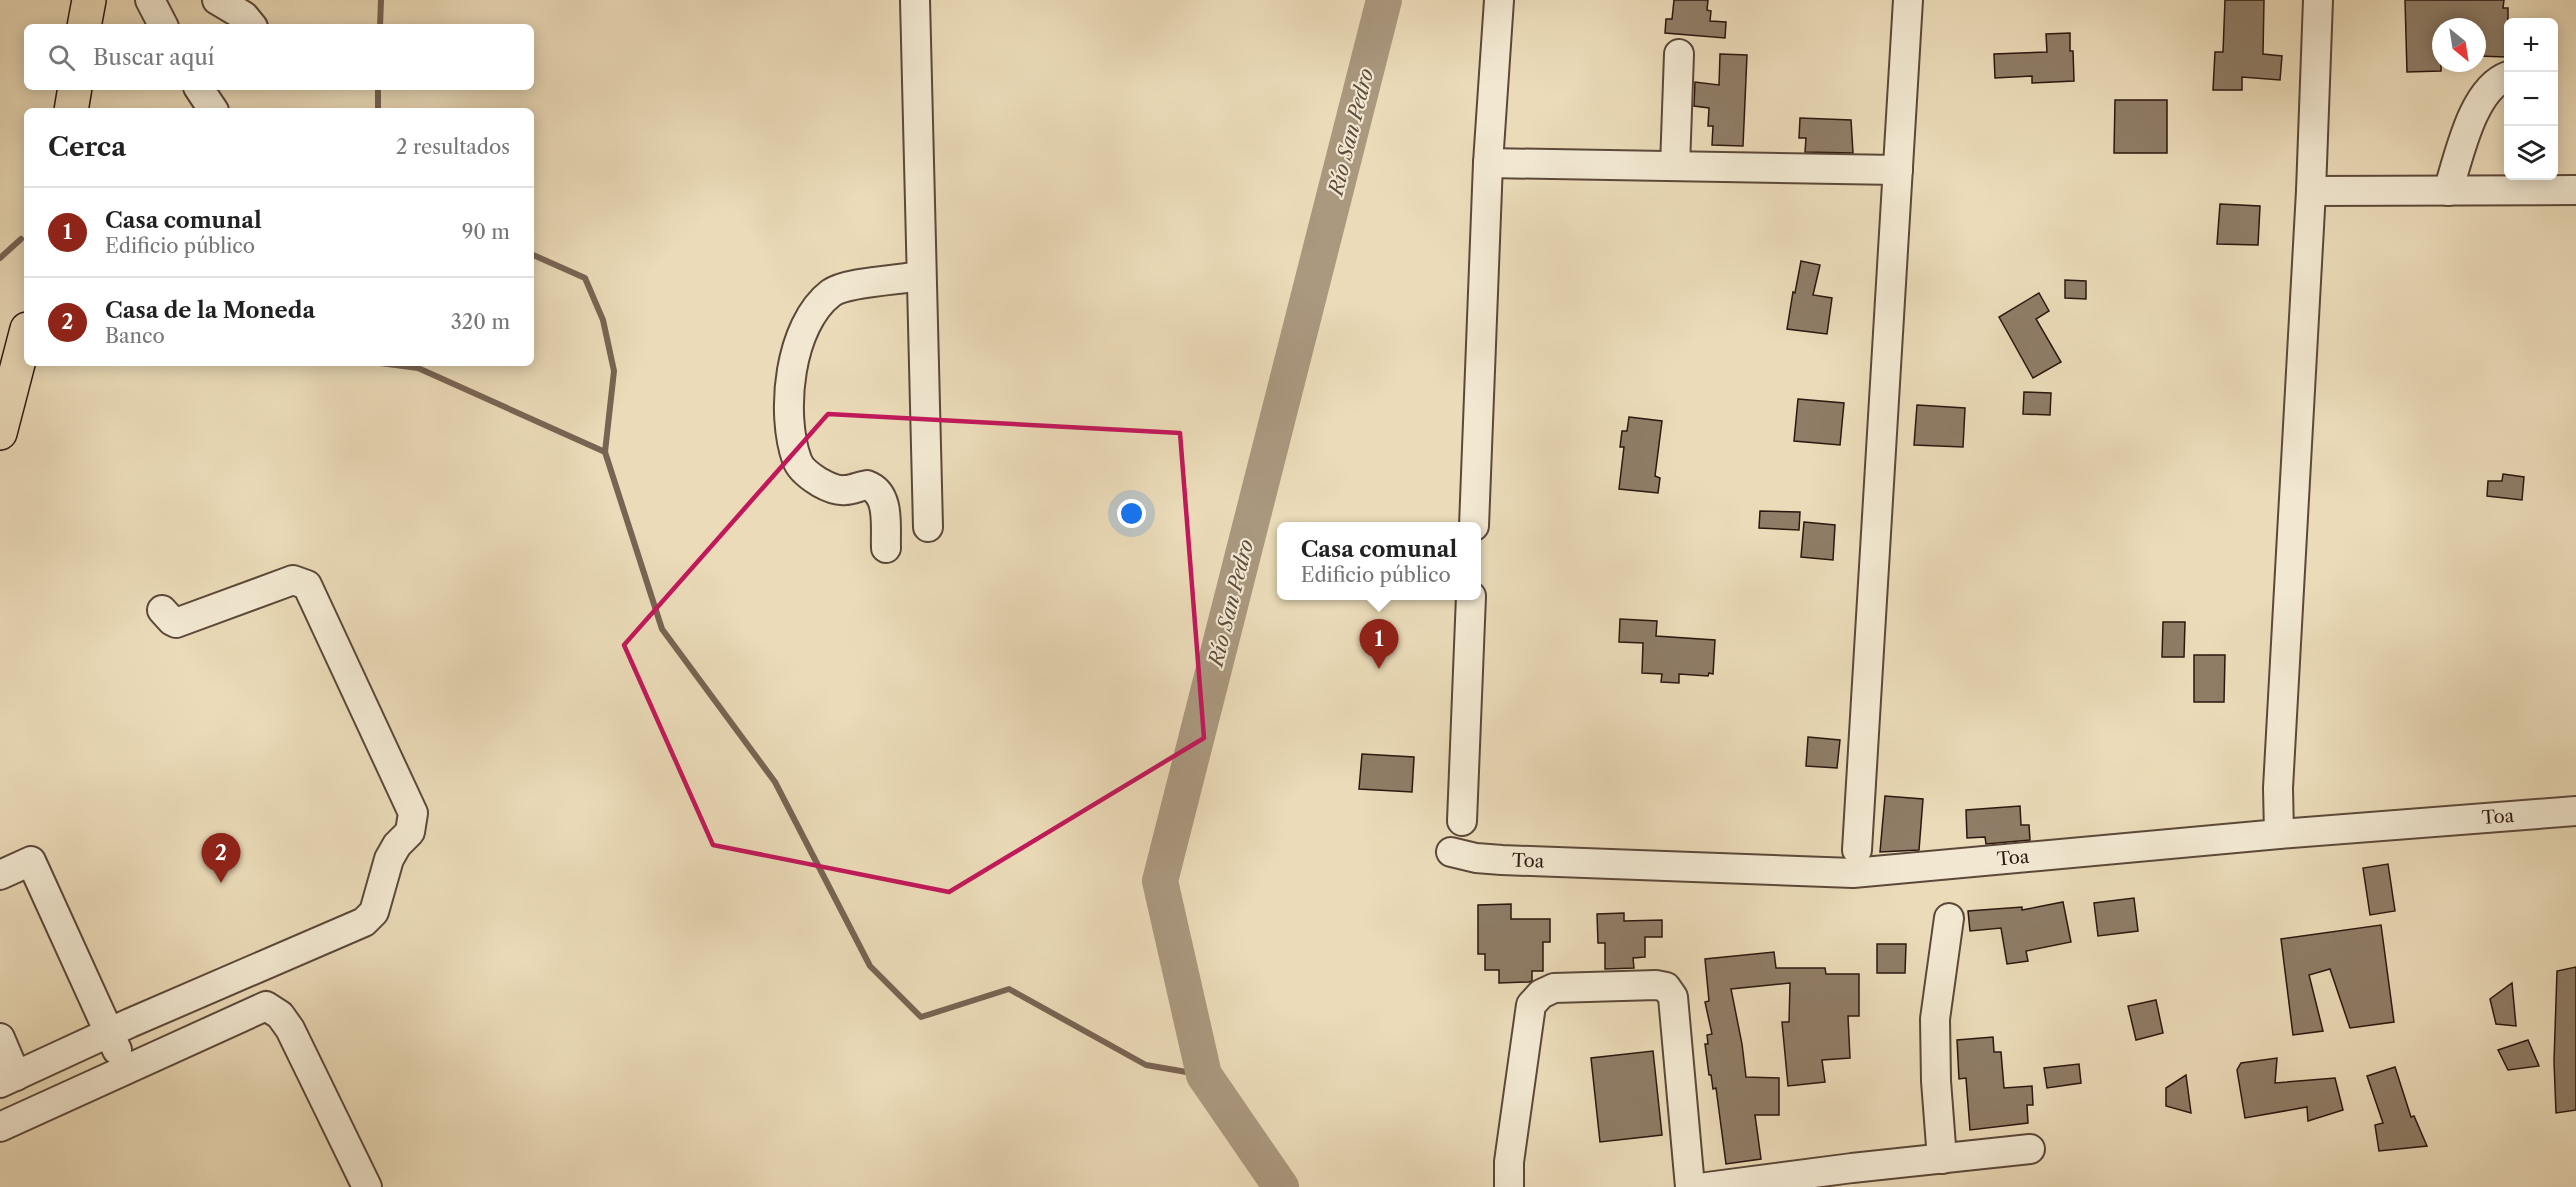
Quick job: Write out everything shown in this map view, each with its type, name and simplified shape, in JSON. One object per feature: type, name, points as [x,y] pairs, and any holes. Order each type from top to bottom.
[{"type":"highway","points":[[84,24],[88,0]]},
{"type":"highway","points":[[72,108],[74,90]]},
{"type":"highway","points":[[0,433],[24,341]]},
{"type":"street","points":[[150,0],[162,24]]},
{"type":"street","points":[[217,0],[244,16],[251,24]]},
{"type":"street","points":[[915,0],[920,276],[928,527]]},
{"type":"street","points":[[1474,522],[1488,163],[1499,0]]},
{"type":"street","points":[[1857,850],[1908,0]]},
{"type":"street","points":[[2279,834],[2278,788],[2311,191],[2318,0]]},
{"type":"street","points":[[1675,166],[1679,54]]},
{"type":"street","points":[[2448,191],[2481,99],[2495,84],[2504,78]]},
{"type":"street","points":[[200,90],[212,108]]},
{"type":"street","points":[[1488,163],[1898,170]]},
{"type":"street","points":[[2311,191],[2576,190]]},
{"type":"street","points":[[886,548],[884,500],[878,492],[867,485],[844,491],[826,485],[810,476],[797,461],[790,424],[790,388],[796,350],[815,309],[832,292],[862,284],[920,276]]},
{"type":"street","points":[[0,1038],[8,1079],[364,922],[374,912],[389,859],[397,845],[410,832],[413,813],[307,585],[293,580],[176,623],[162,610]]},
{"type":"street","points":[[1462,820],[1471,600]]},
{"type":"street","name":"Toa","points":[[1450,852],[1476,858],[1502,860],[1853,873],[2279,834],[2576,811]]},
{"type":"street","points":[[0,875],[31,861],[126,1069]]},
{"type":"street","points":[[1942,1159],[1936,1081],[1935,1019],[1949,918]]},
{"type":"street","points":[[1509,1187],[1509,1162],[1531,1005],[1541,994],[1554,988],[1656,985],[1666,987],[1673,997],[1690,1187]]},
{"type":"street","points":[[0,1127],[266,1006],[280,1015],[290,1029],[367,1187]]},
{"type":"street","points":[[1707,1187],[1854,1178],[1942,1159],[2030,1149]]},
{"type":"highlighted area","points":[[828,414],[1180,433],[1204,738],[949,892],[713,845],[624,645]]},
{"type":"building","points":[[1674,0],[1708,0],[1707,10],[1711,11],[1710,21],[1726,22],[1725,38],[1665,33],[1666,19],[1672,19]]},
{"type":"building","points":[[2225,0],[2264,0],[2263,54],[2282,56],[2280,80],[2242,77],[2242,90],[2213,90],[2215,52],[2223,52]]},
{"type":"building","points":[[2405,0],[2504,0],[2503,8],[2508,8],[2508,18],[2504,18],[2504,57],[2486,56],[2486,18],[2432,18],[2432,71],[2407,72]]},
{"type":"building","points":[[2070,33],[2074,81],[2032,83],[2032,76],[1995,78],[1994,54],[2047,52],[2046,34]]},
{"type":"building","points":[[1720,54],[1747,55],[1743,146],[1712,145],[1713,126],[1708,126],[1709,108],[1694,106],[1695,82],[1719,85]]},
{"type":"building","points":[[2115,100],[2167,100],[2167,153],[2114,153]]},
{"type":"building","points":[[1800,118],[1851,120],[1853,153],[1805,152],[1806,138],[1799,138]]},
{"type":"building","points":[[2220,204],[2260,206],[2258,245],[2217,244]]},
{"type":"building","points":[[1801,261],[1820,265],[1813,295],[1832,298],[1827,334],[1787,329]]},
{"type":"building","points":[[2065,280],[2086,281],[2086,299],[2065,298]]},
{"type":"building","points":[[2039,293],[2049,311],[2036,319],[2061,362],[2033,378],[1999,317]]},
{"type":"building","points":[[2024,392],[2051,393],[2050,415],[2023,414]]},
{"type":"building","points":[[1798,399],[1844,403],[1840,445],[1794,441]]},
{"type":"building","points":[[1917,405],[1965,408],[1963,447],[1914,445]]},
{"type":"building","points":[[1629,417],[1662,421],[1655,476],[1660,478],[1658,493],[1619,489],[1624,447],[1620,447],[1622,431],[1627,431]]},
{"type":"building","points":[[2503,474],[2524,477],[2522,500],[2487,496],[2488,481],[2502,481]]},
{"type":"building","points":[[1760,511],[1800,512],[1799,530],[1759,528]]},
{"type":"building","points":[[1804,522],[1835,525],[1833,560],[1801,557]]},
{"type":"building","points":[[1620,619],[1657,621],[1656,636],[1715,640],[1713,674],[1709,673],[1708,676],[1679,674],[1679,683],[1661,682],[1662,674],[1642,673],[1643,643],[1619,642]]},
{"type":"building","points":[[2163,622],[2185,622],[2184,657],[2162,657]]},
{"type":"building","points":[[2194,655],[2225,655],[2224,702],[2194,702]]},
{"type":"building","points":[[1808,737],[1840,740],[1837,768],[1806,766]]},
{"type":"building","points":[[1362,754],[1414,757],[1412,792],[1359,789]]},
{"type":"building","points":[[1885,796],[1923,799],[1919,850],[1880,852]]},
{"type":"building","points":[[2020,806],[2021,825],[2029,825],[2030,840],[1986,844],[1985,837],[1967,838],[1966,810]]},
{"type":"building","points":[[2388,864],[2395,911],[2370,915],[2363,868]]},
{"type":"building","points":[[2134,898],[2138,931],[2098,936],[2094,903]]},
{"type":"building","points":[[2063,902],[2071,942],[2026,951],[2028,961],[2007,964],[2001,928],[1970,931],[1968,911],[2022,907],[2022,910]]},
{"type":"building","points":[[1511,904],[1511,919],[1550,919],[1550,942],[1543,942],[1543,971],[1532,971],[1532,981],[1529,982],[1499,983],[1499,970],[1485,970],[1485,954],[1478,954],[1478,905]]},
{"type":"building","points":[[1624,913],[1624,921],[1662,920],[1662,937],[1645,937],[1645,957],[1633,958],[1634,968],[1605,969],[1605,943],[1598,943],[1597,914]]},
{"type":"building","points":[[2381,925],[2394,1022],[2350,1028],[2330,969],[2309,975],[2323,1031],[2293,1035],[2281,939]]},
{"type":"building","points":[[1877,944],[1906,944],[1905,973],[1877,973]]},
{"type":"building","points":[[1774,952],[1776,968],[1825,968],[1826,974],[1859,974],[1859,1016],[1848,1016],[1850,1058],[1822,1060],[1825,1082],[1788,1086],[1782,1022],[1789,1022],[1790,983],[1731,989],[1746,1077],[1779,1078],[1779,1115],[1755,1115],[1761,1159],[1726,1164],[1716,1088],[1713,1089],[1711,1075],[1709,1075],[1705,1044],[1708,1044],[1707,1035],[1712,1034],[1705,1002],[1709,1001],[1705,959]]},
{"type":"building","points":[[2576,967],[2576,1110],[2556,1113],[2554,1061],[2557,971]]},
{"type":"building","points":[[2512,983],[2516,1026],[2496,1024],[2490,999]]},
{"type":"building","points":[[2156,1000],[2163,1033],[2136,1040],[2128,1006]]},
{"type":"building","points":[[1993,1037],[1994,1052],[2001,1052],[2004,1088],[2032,1086],[2033,1105],[2027,1105],[2028,1123],[1970,1130],[1966,1078],[1959,1079],[1957,1040]]},
{"type":"building","points":[[2528,1040],[2539,1066],[2508,1070],[2498,1050]]},
{"type":"building","points":[[1653,1051],[1662,1135],[1600,1142],[1591,1058]]},
{"type":"building","points":[[2277,1058],[2275,1083],[2335,1078],[2343,1110],[2308,1121],[2307,1107],[2245,1118],[2237,1070],[2241,1063]]},
{"type":"building","points":[[2079,1064],[2081,1083],[2047,1088],[2044,1068]]},
{"type":"building","points":[[2395,1067],[2411,1117],[2414,1116],[2427,1146],[2379,1151],[2375,1125],[2383,1123],[2367,1076]]},
{"type":"building","points":[[2186,1075],[2191,1113],[2166,1106],[2166,1088]]},
{"type":"waterway","points":[[380,24],[381,0]]},
{"type":"waterway","name":"Río San Pedro","points":[[1281,1187],[1204,1075],[1160,881],[1384,0]]},
{"type":"waterway","points":[[378,90],[378,108]]},
{"type":"waterway","points":[[0,258],[21,239]]},
{"type":"waterway","points":[[534,255],[585,278],[603,320],[614,371],[605,452],[662,629],[775,782],[870,966],[921,1017],[1009,989],[1146,1065],[1204,1075]]},
{"type":"waterway","points":[[403,366],[418,368],[605,452]]},
{"type":"place","name":"Casa comunal","points":[[1379,669]]},
{"type":"place","name":"Casa de la Moneda","points":[[221,883]]}]
